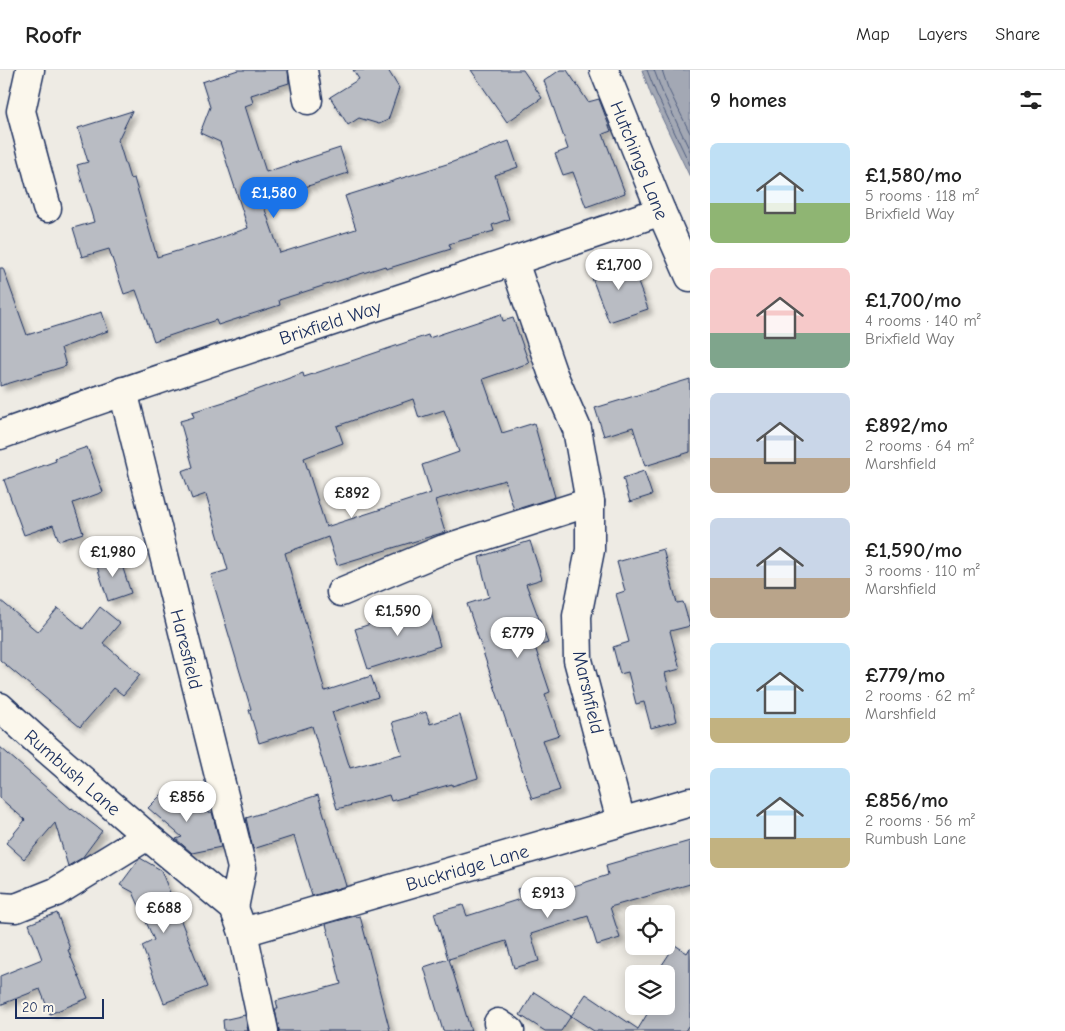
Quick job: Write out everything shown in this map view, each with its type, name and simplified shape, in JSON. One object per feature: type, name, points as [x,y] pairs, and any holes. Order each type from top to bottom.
[{"type":"street","points":[[30,70],[21,111],[47,208]]},
{"type":"street","points":[[303,70],[308,100]]},
{"type":"street","name":"Hutchings Lane","points":[[604,70],[690,277]]},
{"type":"street","name":"Brixfield Way","points":[[0,435],[123,391],[514,262],[661,211]]},
{"type":"street","name":"Marshfield","points":[[514,262],[552,372],[578,429],[590,502],[590,550],[577,616],[578,660],[621,821]]},
{"type":"street","name":"Haresfield","points":[[123,391],[242,868],[239,920]]},
{"type":"street","points":[[341,592],[444,549],[590,502]]},
{"type":"street","name":"Rumbush Lane","points":[[0,707],[239,920]]},
{"type":"street","name":"Buckridge Lane","points":[[239,920],[690,802]]},
{"type":"street","points":[[0,907],[16,908],[56,892],[147,836]]},
{"type":"street","points":[[239,920],[264,1031]]},
{"type":"water","points":[[642,70],[690,70],[690,177],[651,95]]},
{"type":"building","points":[[238,70],[288,70],[289,83],[251,95],[253,103],[245,106],[266,172],[340,148],[348,173],[262,201],[280,253],[356,229],[345,196],[450,163],[509,141],[518,167],[495,175],[509,219],[492,225],[494,231],[449,244],[451,249],[386,269],[385,266],[279,300],[280,305],[218,325],[216,320],[154,341],[136,290],[124,294],[109,249],[82,257],[73,228],[94,222],[77,165],[88,162],[78,128],[132,111],[118,140],[130,179],[134,178],[157,257],[248,228],[220,142],[200,133],[210,107],[202,82]]},
{"type":"building","points":[[353,70],[388,70],[399,88],[388,120],[379,124],[359,118],[348,125],[330,97],[359,79]]},
{"type":"building","points":[[471,70],[523,70],[542,98],[507,122]]},
{"type":"building","points":[[560,70],[567,70],[588,102],[599,99],[611,131],[603,134],[625,193],[586,207],[573,172],[563,175],[555,154],[568,149],[544,81]]},
{"type":"building","points":[[629,259],[648,309],[609,322],[590,273]]},
{"type":"building","points":[[0,268],[3,268],[27,335],[102,312],[108,331],[61,348],[66,366],[0,386]]},
{"type":"building","points":[[501,314],[503,321],[513,318],[529,363],[483,379],[502,433],[534,423],[555,497],[514,510],[505,480],[435,500],[445,532],[337,565],[328,537],[285,553],[325,691],[371,676],[378,697],[332,712],[350,768],[402,754],[392,722],[426,712],[430,724],[460,715],[478,778],[391,801],[389,795],[337,809],[312,726],[259,743],[249,710],[251,709],[211,575],[228,570],[206,494],[192,499],[182,471],[193,467],[180,421],[194,417],[192,412],[303,373],[304,377],[428,335],[429,338]],"holes":[[[413,399],[419,418],[444,410],[459,452],[422,465],[431,493],[326,527],[304,458],[343,443],[337,426]]]},
{"type":"building","points":[[690,379],[690,452],[645,466],[633,427],[604,436],[595,408]]},
{"type":"building","points":[[87,447],[103,492],[73,503],[83,533],[59,541],[53,525],[24,535],[4,480],[56,461],[55,458]]},
{"type":"building","points":[[644,471],[652,495],[630,502],[623,478]]},
{"type":"building","points":[[530,541],[542,579],[526,584],[548,643],[535,647],[550,692],[545,694],[559,735],[543,740],[560,790],[532,799],[467,604],[489,597],[479,557]]},
{"type":"building","points":[[663,549],[677,603],[683,602],[690,626],[670,631],[680,669],[665,673],[677,721],[651,728],[644,702],[636,704],[628,672],[620,674],[613,647],[629,642],[616,594],[625,591],[617,562]]},
{"type":"building","points":[[119,556],[131,593],[108,601],[96,563]]},
{"type":"building","points":[[0,600],[38,632],[58,608],[83,629],[100,607],[120,623],[103,643],[140,675],[123,695],[114,688],[80,727],[0,660]]},
{"type":"building","points":[[429,605],[440,646],[368,669],[355,629]]},
{"type":"building","points":[[0,747],[71,809],[102,831],[82,858],[68,866],[55,823],[24,859],[6,843],[25,820],[0,798]]},
{"type":"building","points":[[168,788],[199,813],[212,812],[221,847],[192,853],[176,839],[182,837],[148,808]]},
{"type":"building","points":[[318,795],[346,886],[312,896],[294,836],[253,849],[246,818]]},
{"type":"building","points":[[690,841],[690,884],[610,907],[620,938],[597,945],[588,916],[531,934],[539,961],[514,968],[506,941],[449,959],[471,1031],[443,1031],[424,967],[448,959],[434,913],[463,905],[467,916],[520,899],[517,889],[544,880],[549,894],[608,875],[606,865]]},
{"type":"building","points":[[140,858],[161,870],[207,987],[164,1003],[142,946],[154,940],[133,892],[120,885]]},
{"type":"building","points":[[57,913],[70,949],[68,950],[88,998],[50,1014],[40,989],[0,1005],[0,976],[42,959],[29,924]]},
{"type":"building","points":[[360,916],[390,1031],[279,1031],[275,1009],[278,1009],[276,1001],[341,984],[326,924]]},
{"type":"building","points":[[675,945],[687,953],[690,948],[690,1023],[685,1031],[594,1031],[571,1016],[586,994],[638,1029],[647,1015],[675,1015],[675,965],[662,965],[668,955],[675,955]]},
{"type":"building","points":[[534,992],[571,1016],[561,1031],[545,1031],[520,1015]]},
{"type":"building","points":[[245,1015],[248,1031],[224,1031],[223,1020]]}]
